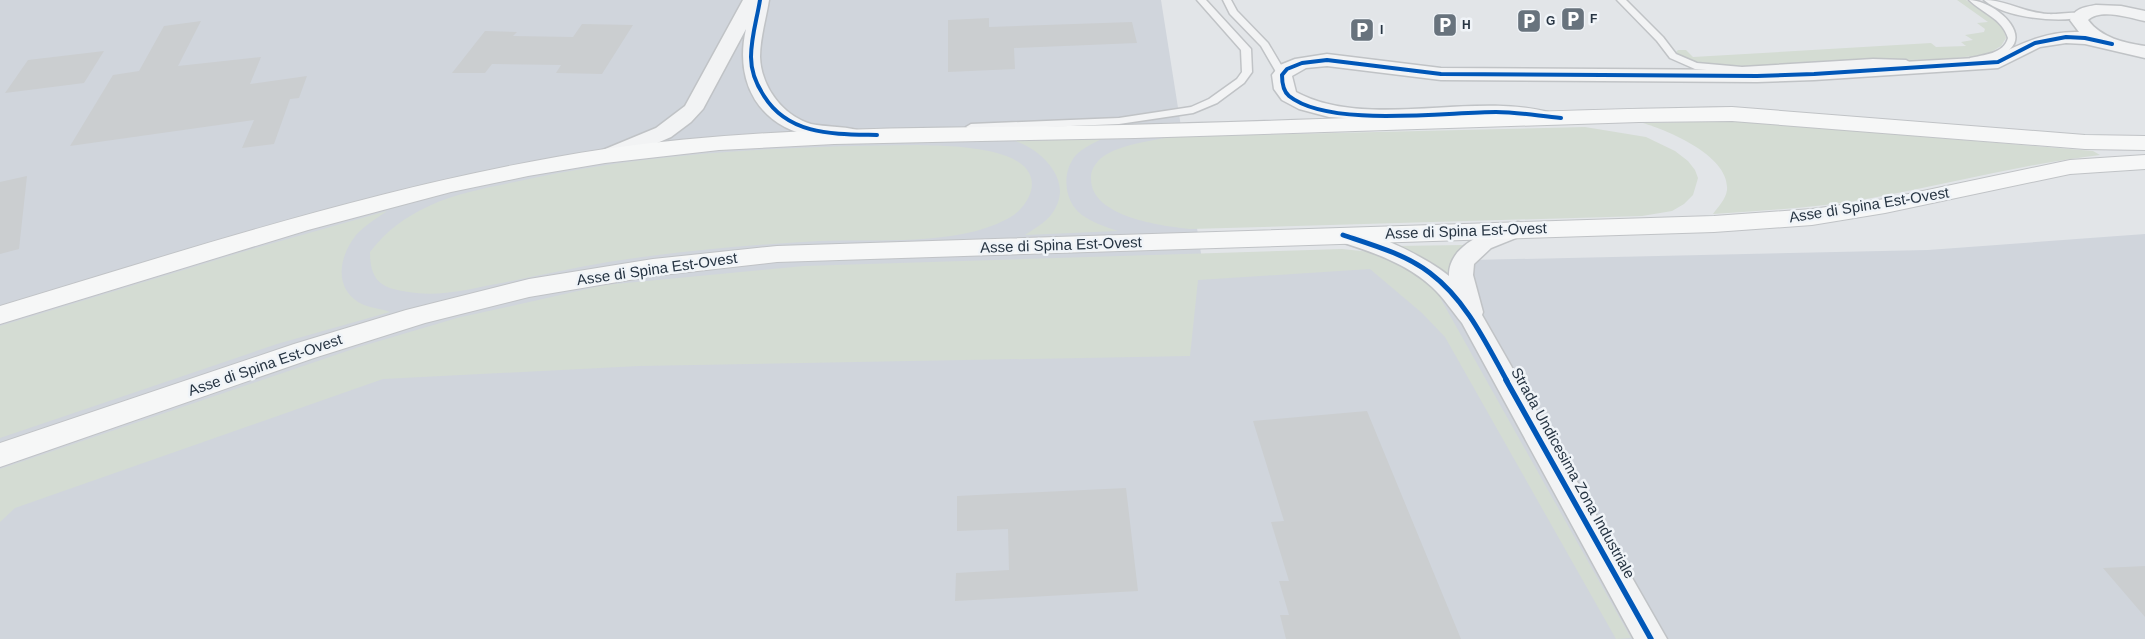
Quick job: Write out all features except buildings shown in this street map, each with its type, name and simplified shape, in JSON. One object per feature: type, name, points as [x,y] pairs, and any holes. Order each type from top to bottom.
[{"type":"main road","points":[[0,315],[301,224],[404,196],[501,175],[605,156],[707,144],[782,138],[877,135],[1732,114],[2085,142],[2145,143]]},
{"type":"main road","name":"Asse di Spina Est-Ovest","points":[[0,455],[352,335],[441,310],[528,288],[606,274],[686,263],[777,254],[1714,224],[1812,217],[1885,206],[2070,167],[2145,162]]},
{"type":"street","points":[[605,156],[662,134],[684,119],[693,109],[752,0]]},
{"type":"street","points":[[760,0],[751,56],[753,75],[770,108],[782,119],[797,126],[830,133],[877,135]]},
{"type":"street","points":[[2138,0],[2145,8]]},
{"type":"street","points":[[2145,16],[2110,5],[2089,11],[2081,16],[2079,20],[2089,32],[2145,61]]},
{"type":"street","points":[[1561,118],[1497,112],[1403,115],[1341,112],[1312,108],[1289,96],[1282,84],[1282,75],[1287,69],[1302,63],[1327,60],[1406,71],[1451,74],[1756,76],[1998,62],[2035,43],[2053,38],[2085,38],[2145,52]]},
{"type":"street","points":[[1472,319],[1461,275],[1462,262],[1483,243],[1518,230]]},
{"type":"street","points":[[1343,236],[1376,245],[1407,259],[1427,271],[1442,283],[1472,319]]},
{"type":"street","name":"Strada Undicesima Zona Industriale","points":[[1472,319],[1651,639]]},
{"type":"lane","points":[[931,135],[965,128],[1119,121],[1193,110],[1228,92],[1242,81],[1247,72],[1246,49],[1201,0]]},
{"type":"lane","points":[[1216,0],[1217,17]]},
{"type":"lane","points":[[1227,0],[1233,12],[1264,45],[1282,75]]},
{"type":"lane","points":[[1621,0],[1660,39],[1663,46],[1673,56],[1685,63],[1712,69],[1752,69],[1873,62],[1939,65],[1987,58],[2001,53],[2010,44],[2012,38],[2010,30],[1973,0]]},
{"type":"lane","points":[[1988,0],[2011,10],[2042,17],[2060,19],[2081,16]]},
{"type":"shaded area","points":[[0,0],[1161,0],[1203,266],[1928,250],[2145,234],[2145,639],[0,639]]},
{"type":"shaded area","points":[[1957,0],[1966,0],[2003,28],[2006,38],[2001,46],[1986,55],[1943,59],[1768,67],[1698,64],[1677,56],[1675,53],[1678,50],[1686,50],[1693,57],[1931,43],[1936,47],[1966,46],[1961,42],[1973,40],[1965,35],[1984,32],[1985,29],[1977,23],[1988,22]]},
{"type":"shaded area","points":[[1737,121],[2093,151],[2100,155],[2014,169],[1852,201],[1713,214],[1723,200],[1727,190],[1725,178],[1719,166],[1709,156],[1682,139],[1643,123]]},
{"type":"shaded area","points":[[1585,127],[1646,137],[1675,151],[1688,161],[1695,170],[1698,178],[1693,195],[1684,204],[1672,211],[1642,216],[1190,229],[1146,222],[1115,211],[1094,192],[1091,179],[1095,165],[1107,154],[1130,145],[1170,137]]},
{"type":"shaded area","points":[[1102,139],[1085,148],[1071,162],[1067,178],[1068,195],[1071,203],[1082,215],[1095,223],[1118,231],[1025,235],[1043,223],[1053,212],[1060,196],[1059,186],[1056,175],[1043,158],[1025,145],[1015,141]]},
{"type":"shaded area","points":[[919,145],[969,148],[1008,156],[1022,165],[1030,176],[1030,195],[1022,207],[1011,217],[987,228],[965,234],[941,237],[819,241],[687,252],[594,264],[446,293],[426,294],[396,290],[382,284],[373,272],[370,252],[389,231],[420,210],[463,193],[573,170],[671,157],[770,149]]},
{"type":"shaded area","points":[[387,211],[356,235],[345,254],[342,273],[343,283],[354,299],[364,305],[390,312],[277,344],[0,438],[0,326],[249,250]]},
{"type":"shaded area","points":[[1463,245],[1451,260],[1448,278],[1431,263],[1395,246]]},
{"type":"shaded area","points":[[1342,249],[1371,252],[1392,257],[1434,287],[1631,638],[1616,639],[1445,337],[1422,313],[1370,269],[1198,280],[1190,356],[639,366],[383,379],[15,508],[0,522],[0,469],[359,347],[457,318],[605,285],[804,266]]},
{"type":"cycle path","points":[[760,0],[752,43],[751,61],[756,82],[770,106],[795,125],[810,130],[826,133],[877,135]]},
{"type":"cycle path","points":[[1561,118],[1504,112],[1388,115],[1329,111],[1306,106],[1289,96],[1283,86],[1282,75],[1287,69],[1302,63],[1327,60],[1441,74],[1757,76],[1814,74],[1998,62],[2035,43],[2066,37],[2085,38],[2112,44]]},
{"type":"cycle path","points":[[1343,235],[1369,243],[1418,265],[1440,281],[1472,319],[1651,639]]},
{"type":"place","name":"F","points":[[1573,19]]},
{"type":"place","name":"G","points":[[1529,21]]},
{"type":"place","name":"H","points":[[1445,25]]},
{"type":"place","name":"I","points":[[1362,30]]}]
